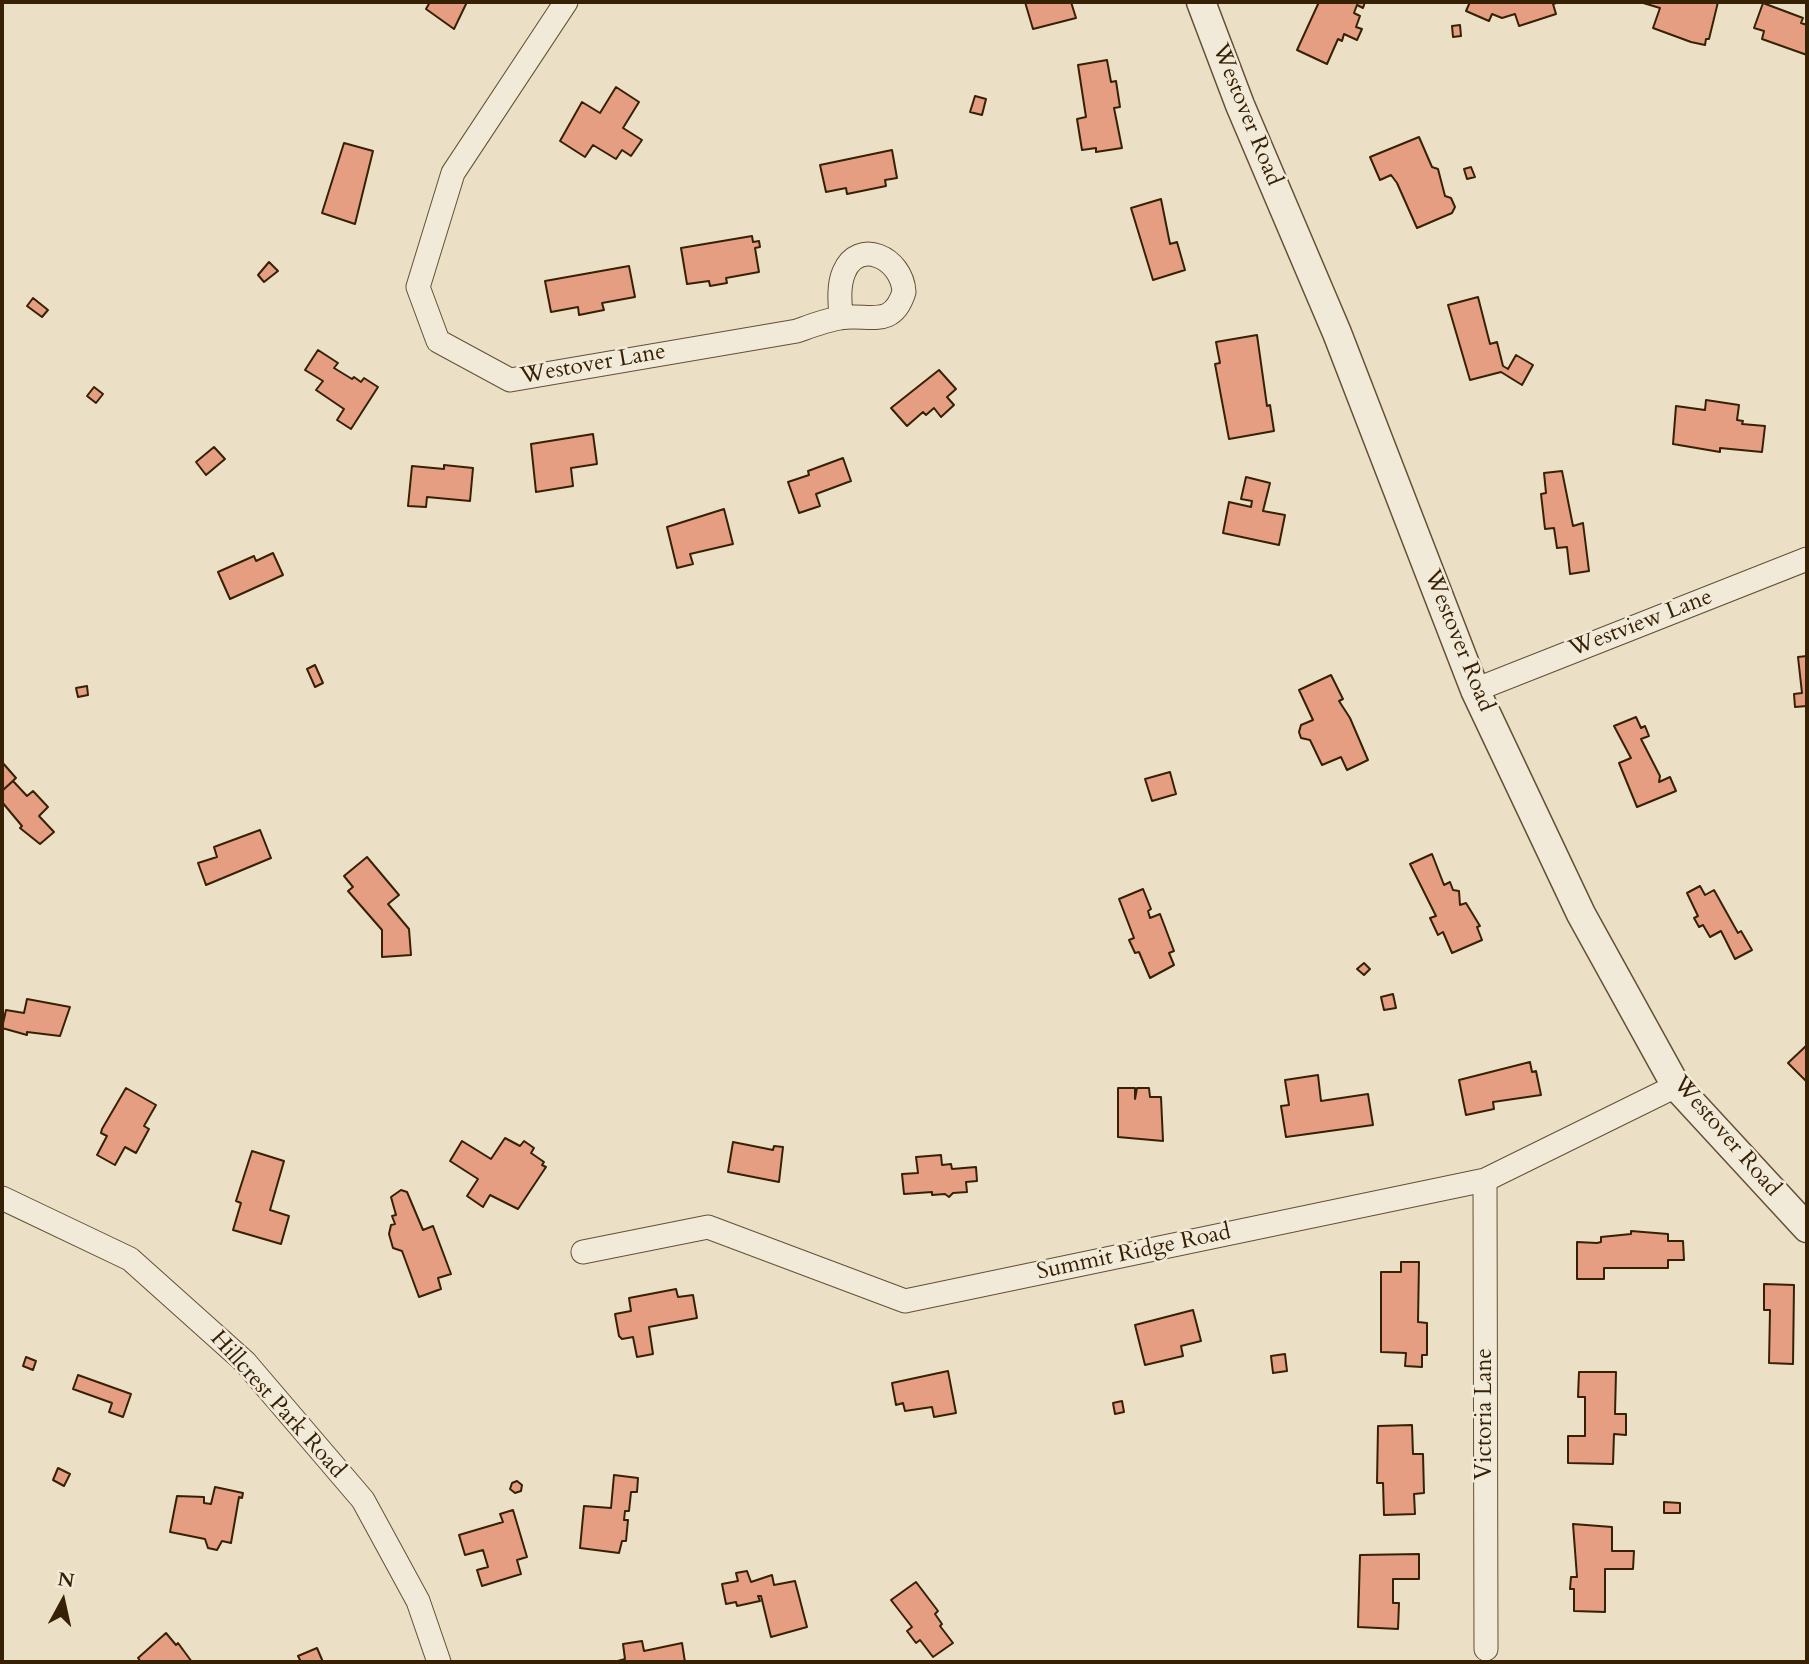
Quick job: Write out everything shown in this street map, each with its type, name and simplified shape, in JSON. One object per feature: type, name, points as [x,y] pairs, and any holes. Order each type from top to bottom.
[{"type":"street","name":"Westover Lane","points":[[566,2],[453,173],[418,287],[438,341],[510,380],[797,331],[841,317]]},
{"type":"street","name":"Westover Road","points":[[1201,2],[1240,105],[1338,333],[1475,690],[1581,914],[1676,1086],[1807,1228]]},
{"type":"street","name":"Westview Lane","points":[[1475,690],[1807,559]]},
{"type":"street","name":"Summit Ridge Road","points":[[583,1252],[708,1227],[905,1301],[1485,1180],[1676,1086]]},
{"type":"street","name":"Victoria Lane","points":[[1485,1180],[1486,1648]]},
{"type":"street","name":"Hillcrest Park Road","points":[[2,1198],[130,1259],[245,1362],[363,1500],[418,1601],[439,1662]]},
{"type":"building","points":[[430,2],[467,2],[454,29],[426,9]]},
{"type":"building","points":[[1025,2],[1071,2],[1076,18],[1033,29]]},
{"type":"building","points":[[1319,2],[1365,2],[1363,8],[1357,5],[1354,13],[1360,16],[1356,27],[1362,29],[1357,40],[1344,34],[1342,41],[1338,39],[1327,64],[1297,50]]},
{"type":"building","points":[[1470,2],[1560,2],[1553,4],[1556,14],[1519,26],[1515,14],[1502,18],[1492,14],[1489,21],[1466,11]]},
{"type":"building","points":[[1640,2],[1718,2],[1709,39],[1706,39],[1705,45],[1653,28],[1660,8]]},
{"type":"building","points":[[1763,3],[1803,18],[1801,23],[1807,25],[1807,55],[1762,39],[1764,31],[1754,28]]},
{"type":"building","points":[[1460,25],[1461,36],[1453,37],[1452,26]]},
{"type":"building","points":[[1107,60],[1111,82],[1116,81],[1120,107],[1114,108],[1122,148],[1096,152],[1096,148],[1082,150],[1077,119],[1086,117],[1078,65]]},
{"type":"building","points":[[616,87],[639,102],[623,128],[642,140],[631,156],[622,150],[616,159],[593,145],[585,157],[560,141],[582,102],[600,113]]},
{"type":"building","points":[[975,96],[986,99],[982,115],[970,112]]},
{"type":"building","points":[[1419,137],[1432,167],[1438,169],[1445,196],[1451,198],[1455,207],[1452,213],[1417,228],[1397,183],[1391,175],[1380,180],[1370,157]]},
{"type":"building","points":[[344,143],[373,151],[355,224],[322,213]]},
{"type":"building","points":[[892,150],[897,178],[885,180],[886,186],[847,194],[846,188],[826,192],[820,165]]},
{"type":"building","points":[[1471,167],[1475,177],[1467,179],[1464,169]]},
{"type":"building","points":[[1161,199],[1170,244],[1177,242],[1185,270],[1153,280],[1131,208]]},
{"type":"building","points":[[752,236],[753,242],[759,241],[760,247],[755,248],[759,272],[726,278],[727,283],[710,286],[709,281],[687,284],[681,248]]},
{"type":"building","points":[[269,262],[278,271],[264,282],[258,275]]},
{"type":"building","points":[[629,266],[635,297],[602,303],[604,310],[579,315],[578,307],[551,312],[545,281]]},
{"type":"building","points":[[1478,297],[1490,344],[1497,342],[1503,366],[1508,369],[1516,355],[1533,365],[1522,385],[1501,372],[1470,380],[1448,305]]},
{"type":"building","points":[[33,298],[48,310],[42,317],[27,306]]},
{"type":"building","points":[[1257,335],[1267,406],[1270,405],[1274,431],[1229,439],[1215,364],[1220,363],[1216,342]]},
{"type":"building","points":[[318,350],[338,363],[334,368],[352,379],[354,377],[361,382],[364,378],[378,387],[351,429],[337,420],[344,409],[316,390],[323,381],[305,370]]},
{"type":"building","points":[[939,370],[956,389],[947,397],[954,405],[941,417],[934,408],[926,415],[923,412],[907,426],[891,408]]},
{"type":"building","points":[[94,387],[103,394],[96,403],[87,396]]},
{"type":"building","points":[[1706,400],[1739,405],[1737,420],[1743,421],[1742,424],[1765,426],[1762,452],[1720,448],[1720,452],[1673,444],[1676,406],[1705,410]]},
{"type":"building","points":[[593,434],[597,464],[571,468],[573,486],[536,492],[531,444]]},
{"type":"building","points":[[214,447],[225,459],[206,475],[196,462]]},
{"type":"building","points":[[843,458],[851,481],[816,494],[820,506],[799,513],[788,482]]},
{"type":"building","points":[[444,465],[473,468],[470,501],[427,497],[426,507],[408,506],[412,466],[444,469]]},
{"type":"building","points":[[1562,471],[1573,526],[1583,523],[1589,571],[1570,574],[1567,547],[1557,548],[1554,528],[1545,529],[1541,494],[1546,493],[1544,473]]},
{"type":"building","points":[[1246,477],[1270,483],[1263,511],[1285,515],[1279,545],[1223,533],[1229,502],[1251,507],[1252,501],[1241,499]]},
{"type":"building","points":[[724,509],[733,544],[690,554],[693,564],[677,568],[667,527]]},
{"type":"building","points":[[273,553],[283,575],[230,599],[218,572],[254,556],[256,561]]},
{"type":"building","points":[[1807,656],[1807,706],[1795,707],[1794,694],[1802,693],[1798,657]]},
{"type":"building","points":[[315,665],[323,683],[315,687],[307,669]]},
{"type":"building","points":[[1331,675],[1343,699],[1339,701],[1350,718],[1368,760],[1347,770],[1341,757],[1322,765],[1310,740],[1301,738],[1299,732],[1301,725],[1313,720],[1299,690]]},
{"type":"building","points":[[87,686],[88,695],[78,697],[76,688]]},
{"type":"building","points":[[1636,717],[1641,728],[1645,726],[1649,736],[1641,739],[1660,776],[1659,782],[1670,777],[1676,791],[1637,807],[1619,763],[1631,758],[1614,726]]},
{"type":"building","points":[[2,762],[16,778],[2,791]]},
{"type":"building","points":[[1170,772],[1176,794],[1152,801],[1145,779]]},
{"type":"building","points":[[13,781],[27,796],[33,791],[48,807],[39,816],[54,832],[40,844],[20,828],[22,826],[2,802],[2,791]]},
{"type":"building","points":[[260,830],[271,858],[206,885],[198,863],[217,857],[214,847]]},
{"type":"building","points":[[1432,854],[1444,885],[1450,882],[1453,890],[1459,891],[1460,905],[1466,903],[1480,926],[1477,927],[1482,940],[1452,953],[1443,932],[1438,935],[1430,918],[1436,916],[1410,864]]},
{"type":"building","points":[[367,857],[399,895],[388,904],[409,929],[411,955],[382,957],[382,930],[348,891],[353,887],[344,876]]},
{"type":"building","points":[[1700,886],[1705,895],[1714,890],[1738,933],[1741,931],[1752,950],[1735,959],[1721,931],[1710,937],[1703,925],[1699,927],[1694,918],[1698,916],[1687,893]]},
{"type":"building","points":[[1143,889],[1151,909],[1148,911],[1150,918],[1160,914],[1174,951],[1169,953],[1174,965],[1150,978],[1139,952],[1135,953],[1129,940],[1134,938],[1119,899]]},
{"type":"building","points":[[1364,963],[1370,969],[1364,975],[1357,969]]},
{"type":"building","points":[[1393,994],[1396,1008],[1384,1010],[1381,997]]},
{"type":"building","points":[[27,999],[70,1007],[60,1036],[27,1032],[27,1035],[2,1028],[6,1010],[24,1013]]},
{"type":"building","points":[[1807,1045],[1807,1079],[1806,1081],[1788,1063]]},
{"type":"building","points":[[1530,1062],[1532,1072],[1536,1071],[1541,1095],[1493,1102],[1494,1109],[1466,1115],[1459,1080]]},
{"type":"building","points":[[1318,1075],[1321,1101],[1368,1094],[1373,1125],[1286,1137],[1281,1106],[1289,1105],[1285,1080]]},
{"type":"building","points":[[126,1088],[156,1105],[144,1126],[149,1129],[136,1153],[125,1147],[115,1165],[97,1155],[107,1136],[101,1133],[102,1129]]},
{"type":"building","points":[[1118,1088],[1135,1088],[1135,1099],[1137,1088],[1149,1088],[1150,1097],[1161,1097],[1163,1141],[1118,1137]]},
{"type":"building","points":[[505,1138],[520,1146],[524,1141],[534,1148],[531,1153],[544,1162],[542,1165],[546,1167],[518,1209],[490,1195],[483,1207],[467,1196],[478,1179],[450,1161],[462,1141],[491,1159]]},
{"type":"building","points":[[733,1142],[773,1150],[774,1146],[783,1147],[779,1182],[728,1172]]},
{"type":"building","points":[[252,1151],[284,1161],[270,1210],[289,1216],[281,1244],[233,1230],[241,1203],[236,1201]]},
{"type":"building","points":[[941,1155],[942,1165],[951,1164],[952,1169],[976,1167],[977,1181],[966,1182],[967,1192],[953,1193],[949,1197],[945,1194],[932,1195],[932,1192],[904,1194],[902,1174],[918,1173],[916,1157]]},
{"type":"building","points":[[401,1190],[407,1192],[423,1230],[433,1226],[451,1274],[438,1278],[441,1289],[419,1297],[402,1251],[393,1248],[389,1234],[391,1225],[395,1224],[392,1216],[396,1215],[391,1197]]},
{"type":"building","points":[[1631,1231],[1668,1234],[1668,1241],[1683,1241],[1684,1260],[1668,1260],[1668,1268],[1604,1268],[1604,1279],[1577,1279],[1577,1242],[1597,1243],[1601,1242],[1601,1237],[1631,1234]]},
{"type":"building","points":[[1401,1262],[1419,1262],[1418,1322],[1427,1323],[1427,1355],[1422,1355],[1422,1367],[1405,1366],[1406,1353],[1381,1352],[1381,1272],[1401,1272]]},
{"type":"building","points":[[1764,1284],[1794,1285],[1793,1364],[1769,1363],[1770,1310],[1764,1310]]},
{"type":"building","points":[[676,1289],[678,1297],[693,1295],[697,1318],[649,1327],[653,1354],[637,1357],[633,1337],[622,1339],[619,1336],[615,1314],[631,1311],[629,1298]]},
{"type":"building","points":[[1193,1310],[1201,1341],[1181,1346],[1183,1356],[1145,1365],[1135,1325]]},
{"type":"building","points":[[1285,1354],[1287,1371],[1273,1373],[1271,1356]]},
{"type":"building","points":[[26,1357],[36,1361],[33,1370],[23,1366]]},
{"type":"building","points":[[948,1371],[956,1413],[934,1417],[932,1407],[905,1411],[903,1403],[896,1405],[892,1383]]},
{"type":"building","points":[[1579,1372],[1616,1372],[1615,1414],[1626,1414],[1626,1435],[1614,1434],[1613,1464],[1568,1463],[1568,1436],[1585,1436],[1585,1397],[1578,1397]]},
{"type":"building","points":[[78,1375],[131,1394],[123,1417],[109,1412],[112,1403],[73,1389]]},
{"type":"building","points":[[1122,1401],[1124,1412],[1115,1414],[1113,1403]]},
{"type":"building","points":[[1412,1425],[1413,1454],[1423,1454],[1424,1493],[1414,1494],[1415,1514],[1384,1515],[1383,1483],[1377,1483],[1378,1426]]},
{"type":"building","points":[[58,1468],[70,1474],[64,1486],[53,1480]]},
{"type":"building","points":[[614,1475],[638,1478],[637,1492],[631,1492],[629,1511],[625,1511],[624,1520],[628,1520],[626,1541],[622,1541],[619,1553],[580,1548],[584,1506],[611,1508]]},
{"type":"building","points":[[517,1481],[522,1485],[521,1491],[515,1493],[510,1489],[512,1483]]},
{"type":"building","points":[[215,1487],[243,1493],[242,1498],[239,1497],[231,1543],[222,1541],[217,1550],[208,1548],[205,1539],[170,1532],[177,1496],[204,1497],[204,1503],[211,1504]]},
{"type":"building","points":[[1664,1502],[1680,1503],[1680,1513],[1664,1513]]},
{"type":"building","points":[[513,1510],[527,1557],[517,1560],[521,1574],[482,1586],[477,1570],[488,1567],[483,1550],[465,1555],[459,1535],[503,1522],[500,1514]]},
{"type":"building","points":[[1573,1524],[1612,1527],[1612,1551],[1634,1551],[1633,1569],[1605,1569],[1605,1612],[1574,1611],[1574,1589],[1570,1589],[1571,1577],[1577,1577]]},
{"type":"building","points":[[1419,1554],[1419,1579],[1393,1579],[1393,1603],[1399,1603],[1398,1629],[1358,1627],[1360,1555]]},
{"type":"building","points":[[747,1571],[751,1582],[772,1575],[774,1585],[795,1581],[807,1627],[771,1637],[761,1596],[758,1596],[760,1601],[737,1606],[736,1602],[726,1604],[722,1584],[738,1581],[736,1573]]},
{"type":"building","points":[[916,1582],[938,1611],[935,1614],[942,1624],[940,1626],[953,1643],[933,1657],[920,1640],[916,1643],[907,1631],[912,1627],[891,1600]]},
{"type":"building","points":[[166,1633],[176,1645],[178,1643],[192,1662],[141,1662],[138,1658]]},
{"type":"building","points":[[642,1641],[644,1651],[682,1643],[685,1662],[614,1662],[625,1659],[623,1644]]},
{"type":"building","points":[[317,1648],[323,1662],[301,1662],[298,1656]]}]
